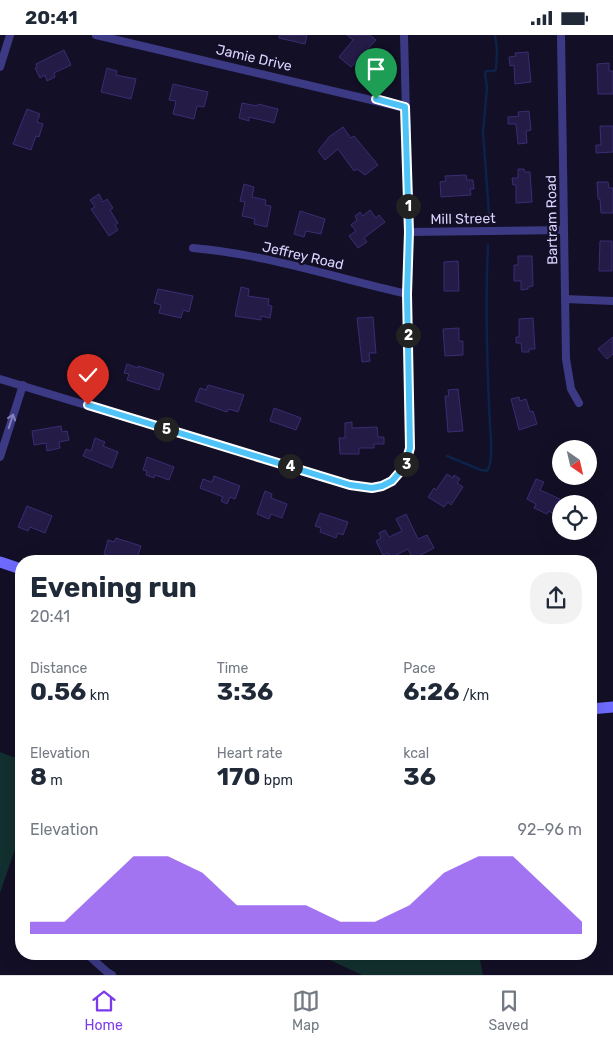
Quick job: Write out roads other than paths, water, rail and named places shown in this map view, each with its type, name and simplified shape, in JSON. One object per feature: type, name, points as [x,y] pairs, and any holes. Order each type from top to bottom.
[{"type":"main road","points":[[0,562],[15,567]]},
{"type":"main road","points":[[597,708],[613,707]]},
{"type":"street","points":[[0,67],[10,35]]},
{"type":"street","name":"Jamie Drive","points":[[96,35],[405,107]]},
{"type":"street","points":[[0,379],[350,485],[372,488],[392,481],[405,466],[410,448],[407,294],[409,232],[404,35]]},
{"type":"street","name":"Bartram Road","points":[[561,35],[567,370],[571,389],[579,403]]},
{"type":"street","name":"Mill Street","points":[[409,232],[564,230]]},
{"type":"street","name":"Jeffrey Road","points":[[193,248],[218,250],[407,294]]},
{"type":"street","points":[[565,299],[613,301]]},
{"type":"street","points":[[0,457],[23,385]]},
{"type":"street","points":[[93,960],[112,975]]},
{"type":"waterway","points":[[489,214],[483,132],[487,88],[485,74],[486,71],[494,71],[496,69],[497,50],[495,35]]},
{"type":"waterway","points":[[447,456],[481,470],[487,471],[489,467],[491,443],[488,381],[488,245]]}]
